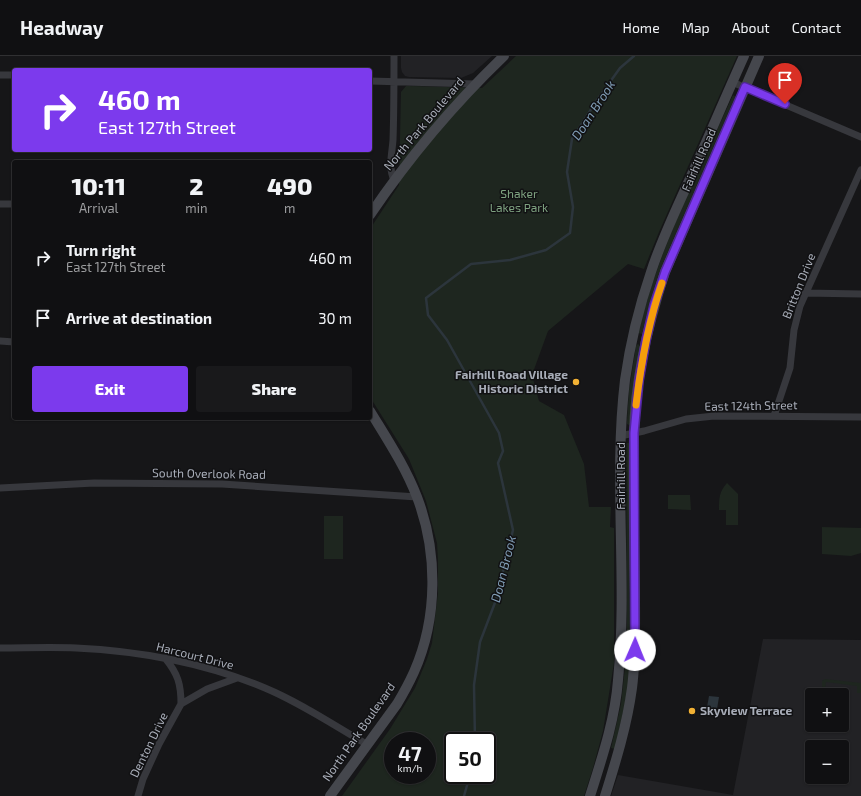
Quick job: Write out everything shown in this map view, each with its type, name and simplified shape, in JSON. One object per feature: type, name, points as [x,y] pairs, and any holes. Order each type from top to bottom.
[{"type":"main road","name":"North Park Boulevard","points":[[372,212],[394,180],[428,136],[475,84],[504,56]]},
{"type":"main road","name":"Fairhill Road","points":[[590,796],[603,756],[612,719],[618,682],[621,649],[620,436],[625,382],[633,338],[651,271],[744,56]]},
{"type":"main road","name":"Fairhill Road","points":[[606,792],[626,719],[632,687],[635,650],[634,433],[639,381],[646,340],[654,305],[665,272],[759,56]]},
{"type":"main road","points":[[633,338],[646,340]]},
{"type":"main road","name":"North Park Boulevard","points":[[330,796],[397,704],[415,671],[425,638],[432,594],[431,559],[426,523],[417,497],[398,456],[372,415]]},
{"type":"main road","points":[[621,649],[635,650]]},
{"type":"main road","points":[[603,756],[616,759]]},
{"type":"main road","points":[[593,785],[606,792]]},
{"type":"street","points":[[394,56],[393,141],[390,161],[394,180]]},
{"type":"street","points":[[0,75],[12,75]]},
{"type":"street","points":[[372,81],[475,84]]},
{"type":"street","points":[[732,82],[861,137]]},
{"type":"street","name":"Britton Drive","points":[[774,416],[790,368],[794,330],[805,293],[861,170]]},
{"type":"street","points":[[0,204],[12,204]]},
{"type":"street","points":[[805,293],[861,294]]},
{"type":"street","points":[[0,341],[12,342]]},
{"type":"street","name":"East 124th Street","points":[[620,436],[701,417],[728,415],[861,417]]},
{"type":"street","name":"South Overlook Road","points":[[0,488],[94,483],[222,484],[417,497]]},
{"type":"street","name":"Harcourt Drive","points":[[0,648],[74,648],[105,650],[165,658],[200,666],[266,688],[368,745]]},
{"type":"street","name":"Denton Drive","points":[[138,796],[143,779],[181,704],[181,692],[178,678],[173,668],[165,658]]},
{"type":"street","name":"Denton Drive","points":[[181,704],[207,689],[238,678]]},
{"type":"shaded area","points":[[401,56],[492,56],[473,73],[461,78],[405,76],[401,68]]},
{"type":"shaded area","points":[[763,639],[861,640],[861,796],[611,796],[618,775],[733,795]]},
{"type":"shaded area","points":[[709,696],[719,697],[716,715],[706,713]]},
{"type":"green space","name":"Shaker Lakes Park","points":[[516,56],[737,56],[644,269],[628,264],[548,331],[532,375],[539,401],[564,415],[584,464],[589,507],[611,507],[610,527],[614,528],[614,663],[603,731],[584,796],[342,796],[384,737],[384,784],[436,784],[436,732],[388,732],[415,688],[427,659],[432,643],[438,593],[437,543],[426,501],[409,459],[372,400],[372,226],[399,185],[401,92],[406,86],[482,88]]},
{"type":"green space","points":[[733,95],[736,97],[659,276],[642,334],[638,333],[656,272],[680,212]]},
{"type":"green space","points":[[638,344],[640,346],[631,423],[629,425],[627,424],[627,421],[629,390],[636,346]]},
{"type":"green space","points":[[626,443],[630,443],[631,643],[627,643]]},
{"type":"green space","points":[[727,483],[738,494],[738,525],[726,525],[726,510],[719,510],[720,495],[722,489]]},
{"type":"green space","points":[[668,495],[690,495],[691,510],[668,509]]},
{"type":"green space","points":[[324,516],[343,516],[343,559],[324,559]]},
{"type":"green space","points":[[822,527],[861,528],[861,553],[851,556],[822,554]]},
{"type":"green space","points":[[626,658],[630,658],[628,689],[615,749],[611,748],[621,704]]},
{"type":"green space","points":[[825,679],[861,683],[861,692],[857,693],[857,686],[826,682],[825,688],[823,688],[822,681]]},
{"type":"waterway","name":"Doan Brook","points":[[475,732],[474,685],[480,642],[496,600],[513,530],[498,463],[503,451],[499,433],[447,340],[428,315],[426,298],[471,264],[510,260],[546,250],[570,233],[573,207],[567,172],[572,139],[620,68],[634,56]]},
{"type":"waterway","name":"Doan Brook","points":[[464,796],[467,784]]},
{"type":"slow traffic","points":[[636,405],[642,357],[654,305],[662,283]]},
{"type":"place","name":"Fairhill Road Village Historic District","points":[[576,382]]},
{"type":"place","name":"Skyview Terrace","points":[[692,711]]},
{"type":"route","points":[[635,650],[634,433],[642,357],[654,305],[677,243],[745,87],[785,104]]}]
